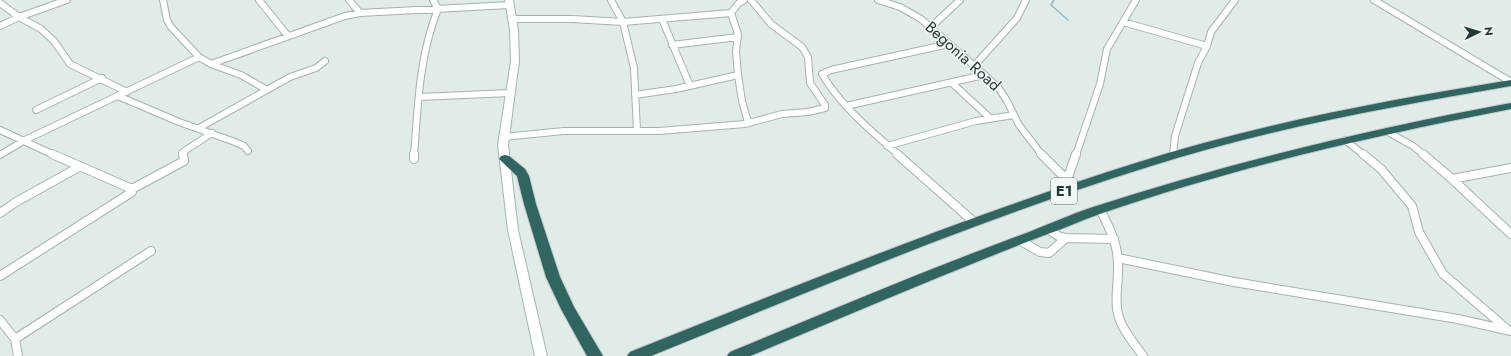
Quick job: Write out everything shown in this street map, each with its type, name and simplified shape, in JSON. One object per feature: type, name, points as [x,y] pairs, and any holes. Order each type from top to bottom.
[{"type":"highway","name":"E1","points":[[635,356],[901,249],[1072,183],[1223,142],[1308,122],[1433,96],[1511,82]]},
{"type":"highway","name":"E1","points":[[735,356],[928,276],[1100,209],[1167,188],[1345,140],[1511,106]]},
{"type":"highway","points":[[505,159],[521,172],[523,176],[530,204],[553,277],[568,309],[595,356]]},
{"type":"main road","points":[[509,2],[513,19],[516,61],[504,137],[505,159],[514,230],[541,356]]},
{"type":"street","points":[[0,26],[19,17],[67,0]]},
{"type":"street","points":[[163,0],[167,20],[171,27],[199,57],[211,64],[241,75],[267,90]]},
{"type":"street","points":[[258,0],[288,36]]},
{"type":"street","points":[[349,0],[360,13]]},
{"type":"street","points":[[414,159],[424,55],[432,22],[438,9],[433,0]]},
{"type":"street","points":[[611,0],[623,22],[634,68],[637,131]]},
{"type":"street","points":[[513,19],[572,19],[623,22],[662,19],[731,13],[738,4],[744,0]]},
{"type":"street","points":[[504,137],[564,131],[659,131],[745,124],[782,114],[825,108],[825,105],[810,83],[808,57],[802,47],[771,24],[751,0]]},
{"type":"street","name":"Begonia Road","points":[[878,0],[907,10],[932,27],[949,44],[975,65],[1004,93],[1029,142],[1072,183]]},
{"type":"street","points":[[932,27],[960,0]]},
{"type":"street","points":[[975,65],[996,40],[1017,20],[1022,12],[1026,0]]},
{"type":"street","points":[[1072,183],[1100,84],[1107,49],[1136,0]]},
{"type":"street","points":[[1173,155],[1184,105],[1198,63],[1207,46],[1211,32],[1235,0]]},
{"type":"street","points":[[1374,0],[1511,82]]},
{"type":"street","points":[[211,64],[327,21],[360,13],[438,9],[509,2]]},
{"type":"street","points":[[0,3],[45,33],[54,41],[70,64],[102,78],[127,92]]},
{"type":"street","points":[[731,13],[738,37],[736,51],[738,75],[742,102],[748,122]]},
{"type":"street","points":[[662,19],[690,86]]},
{"type":"street","points":[[1123,22],[1207,46]]},
{"type":"street","points":[[672,45],[738,37]]},
{"type":"street","points":[[949,44],[822,73],[829,86],[846,106],[887,146],[974,222]]},
{"type":"street","points":[[0,155],[25,140],[199,57]]},
{"type":"street","points":[[199,128],[290,77],[316,68],[325,60]]},
{"type":"street","points":[[846,106],[984,74]]},
{"type":"street","points":[[635,96],[738,75]]},
{"type":"street","points":[[36,110],[102,78]]},
{"type":"street","points":[[952,82],[990,118]]},
{"type":"street","points":[[419,97],[510,93]]},
{"type":"street","points":[[118,96],[179,122],[199,128],[244,146],[248,151]]},
{"type":"street","points":[[887,146],[990,118],[1014,115]]},
{"type":"street","points":[[0,130],[25,140],[79,167],[132,190]]},
{"type":"street","points":[[1388,132],[1413,146],[1452,179],[1511,234]]},
{"type":"street","points":[[0,276],[127,196],[132,192],[132,190],[184,161],[183,152],[212,133]]},
{"type":"street","points":[[1345,140],[1381,169],[1412,206],[1419,232],[1444,274],[1451,282],[1510,331]]},
{"type":"street","points":[[0,214],[16,202],[79,167]]},
{"type":"street","points":[[1452,179],[1511,168]]},
{"type":"street","points":[[1100,209],[1114,239],[1118,258],[1116,292],[1118,312],[1122,323],[1143,356]]},
{"type":"street","points":[[1048,230],[1066,238],[1114,239]]},
{"type":"street","points":[[1019,240],[1040,252],[1049,253],[1066,238]]},
{"type":"street","points":[[15,339],[151,251]]},
{"type":"street","points":[[1118,258],[1234,282],[1458,319],[1510,331]]},
{"type":"street","points":[[0,320],[15,339],[18,356]]},
{"type":"waterway","points":[[1054,0],[1051,5],[1068,20]]}]
